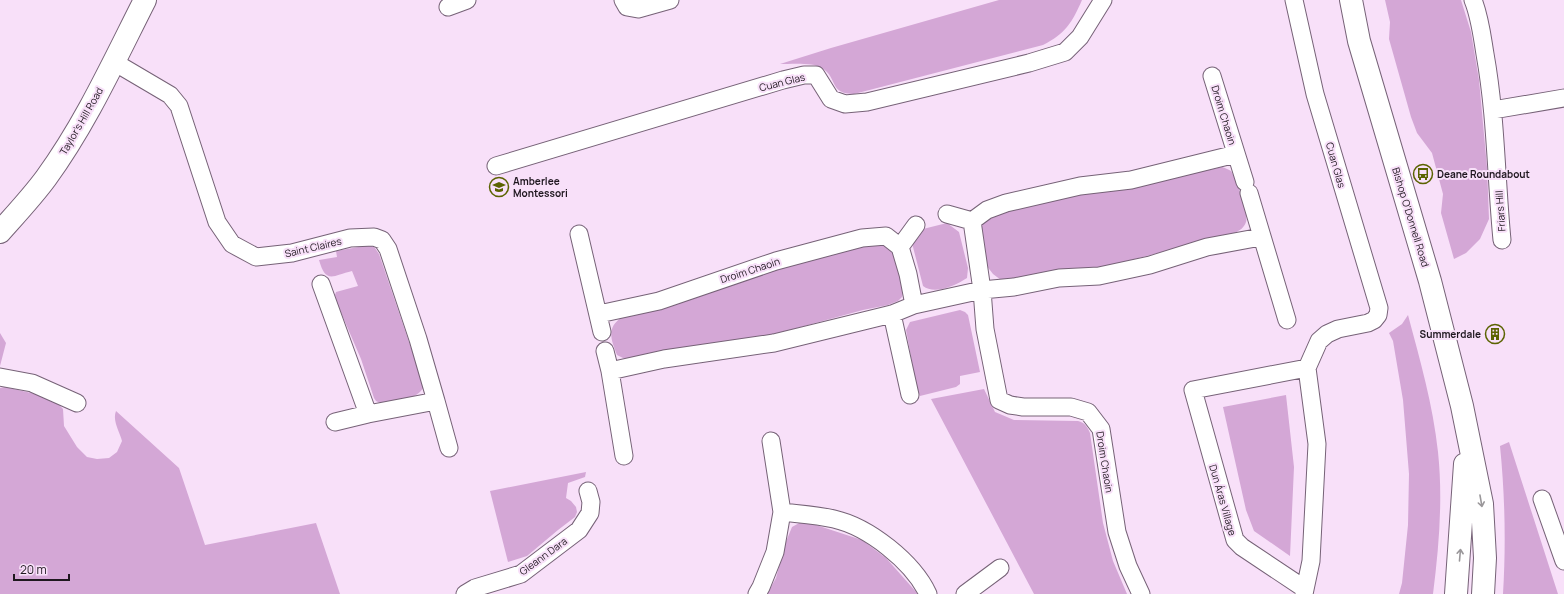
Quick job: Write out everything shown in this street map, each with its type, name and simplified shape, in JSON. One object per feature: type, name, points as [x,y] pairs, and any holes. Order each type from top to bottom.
[{"type":"main road","name":"Taylor's Hill Road","points":[[0,232],[28,201],[61,155],[85,117],[145,0]]},
{"type":"main road","name":"Bishop O'Donnell Road","points":[[1351,0],[1359,41],[1439,314],[1462,406],[1482,504],[1485,558],[1483,594]]},
{"type":"main road","name":"Bishop O'Donnell Road","points":[[1456,594],[1467,436]]},
{"type":"street","points":[[448,8],[467,0]]},
{"type":"street","points":[[623,0],[626,7],[638,9],[670,0]]},
{"type":"street","name":"Cuan Glas","points":[[496,166],[804,75],[816,75],[831,99],[845,104],[867,102],[1029,63],[1065,52],[1080,37],[1103,0]]},
{"type":"street","name":"Cuan Glas","points":[[1294,0],[1315,94],[1379,308],[1378,315],[1374,320],[1368,323],[1338,329],[1327,334],[1319,341],[1307,368]]},
{"type":"street","name":"Friars Hill","points":[[1473,0],[1481,29],[1493,110],[1502,240]]},
{"type":"street","name":"Saint Claires","points":[[114,62],[170,95],[179,106],[217,222],[232,244],[256,257],[292,253],[350,238],[374,237],[382,240],[388,249],[418,339],[449,448]]},
{"type":"street","name":"Droim Chaoin","points":[[1212,76],[1287,320]]},
{"type":"street","points":[[1493,110],[1564,98]]},
{"type":"street","name":"Droim Chaoin","points":[[1141,594],[1128,566],[1117,532],[1101,429],[1088,412],[1071,407],[1022,407],[1010,405],[999,400],[985,329],[982,290],[972,221],[987,210],[1006,203],[1080,186],[1131,180],[1236,154]]},
{"type":"street","points":[[947,214],[972,221]]},
{"type":"street","points":[[914,305],[908,274],[900,246],[916,225]]},
{"type":"street","points":[[579,234],[602,332]]},
{"type":"street","name":"Droim Chaoin","points":[[599,314],[659,301],[776,261],[862,238],[886,236],[900,246]]},
{"type":"street","points":[[610,371],[664,359],[774,343],[892,314],[914,305],[982,290],[1014,287],[1059,278],[1099,276],[1150,266],[1207,247],[1261,237]]},
{"type":"street","points":[[321,284],[368,414]]},
{"type":"street","points":[[892,314],[910,395]]},
{"type":"street","points":[[605,351],[610,371],[624,456]]},
{"type":"street","name":"Dun Áras Village","points":[[1307,368],[1317,444],[1312,561],[1305,592],[1242,547],[1235,540],[1231,531],[1193,390],[1307,368]]},
{"type":"street","points":[[0,377],[32,383],[77,403]]},
{"type":"street","points":[[335,422],[436,401]]},
{"type":"street","points":[[757,594],[775,552],[782,512],[771,441]]},
{"type":"street","name":"Gleann Dara","points":[[465,594],[475,588],[521,574],[579,530],[590,513],[591,502],[588,491]]},
{"type":"street","points":[[1542,499],[1564,561]]},
{"type":"street","points":[[782,512],[835,519],[863,531],[886,545],[908,566],[925,586],[928,594]]},
{"type":"street","points":[[965,594],[1000,568]]},
{"type":"shaded area","points":[[999,0],[1082,0],[1067,27],[1057,37],[1043,45],[854,94],[846,93],[837,88],[827,72],[818,66],[780,64],[831,48]]},
{"type":"shaded area","points":[[1385,0],[1461,0],[1471,32],[1479,80],[1487,167],[1489,219],[1480,239],[1466,253],[1454,259],[1441,213],[1443,194],[1432,153],[1417,133],[1389,39],[1390,22]]},
{"type":"shaded area","points":[[1222,167],[1231,171],[1242,196],[1246,212],[1245,224],[1242,229],[1235,233],[1104,267],[1080,270],[1058,269],[1035,277],[1001,280],[993,274],[986,265],[978,226],[988,216],[1076,193],[1136,186]]},
{"type":"shaded area","points":[[947,223],[959,232],[968,268],[967,278],[957,284],[939,290],[928,289],[923,286],[912,243],[923,229]]},
{"type":"shaded area","points":[[879,243],[889,246],[895,255],[903,292],[902,297],[898,301],[888,305],[863,310],[756,339],[635,358],[623,358],[617,355],[611,334],[614,325],[622,317],[782,268]]},
{"type":"shaded area","points":[[370,245],[375,248],[379,254],[424,386],[416,395],[398,401],[380,403],[374,398],[361,359],[336,301],[336,292],[358,286],[352,271],[335,276],[327,275],[324,273],[319,260],[337,257],[336,251]]},
{"type":"shaded area","points":[[960,310],[968,315],[980,372],[960,376],[960,384],[956,387],[920,396],[916,384],[906,330],[910,322]]},
{"type":"shaded area","points":[[1408,315],[1429,400],[1438,452],[1440,523],[1433,594],[1399,594],[1402,583],[1408,525],[1409,474],[1403,400],[1393,341],[1389,333],[1402,324]]},
{"type":"shaded area","points":[[0,333],[6,343],[0,366]]},
{"type":"shaded area","points":[[5,387],[53,398],[63,409],[64,426],[77,447],[87,457],[97,459],[109,458],[117,452],[122,441],[115,419],[116,411],[179,468],[205,545],[316,523],[340,594],[0,594],[0,388]]},
{"type":"shaded area","points":[[984,389],[995,412],[1014,420],[1078,421],[1087,427],[1090,433],[1103,523],[1113,561],[1127,594],[1034,594],[931,399]]},
{"type":"shaded area","points":[[1286,395],[1294,467],[1290,556],[1254,531],[1246,510],[1223,407]]},
{"type":"shaded area","points":[[1509,442],[1558,594],[1503,594],[1504,520],[1500,446]]},
{"type":"shaded area","points":[[586,472],[585,477],[568,483],[566,498],[576,507],[577,512],[575,517],[527,556],[508,562],[490,491]]},
{"type":"shaded area","points":[[801,522],[813,524],[862,540],[886,558],[918,594],[767,594],[776,578],[785,544],[792,527]]},
{"type":"place","name":"Deane Roundabout","points":[[1423,174]]},
{"type":"place","name":"Amberlee Montessori","points":[[499,187]]},
{"type":"place","name":"Summerdale","points":[[1495,334]]}]
